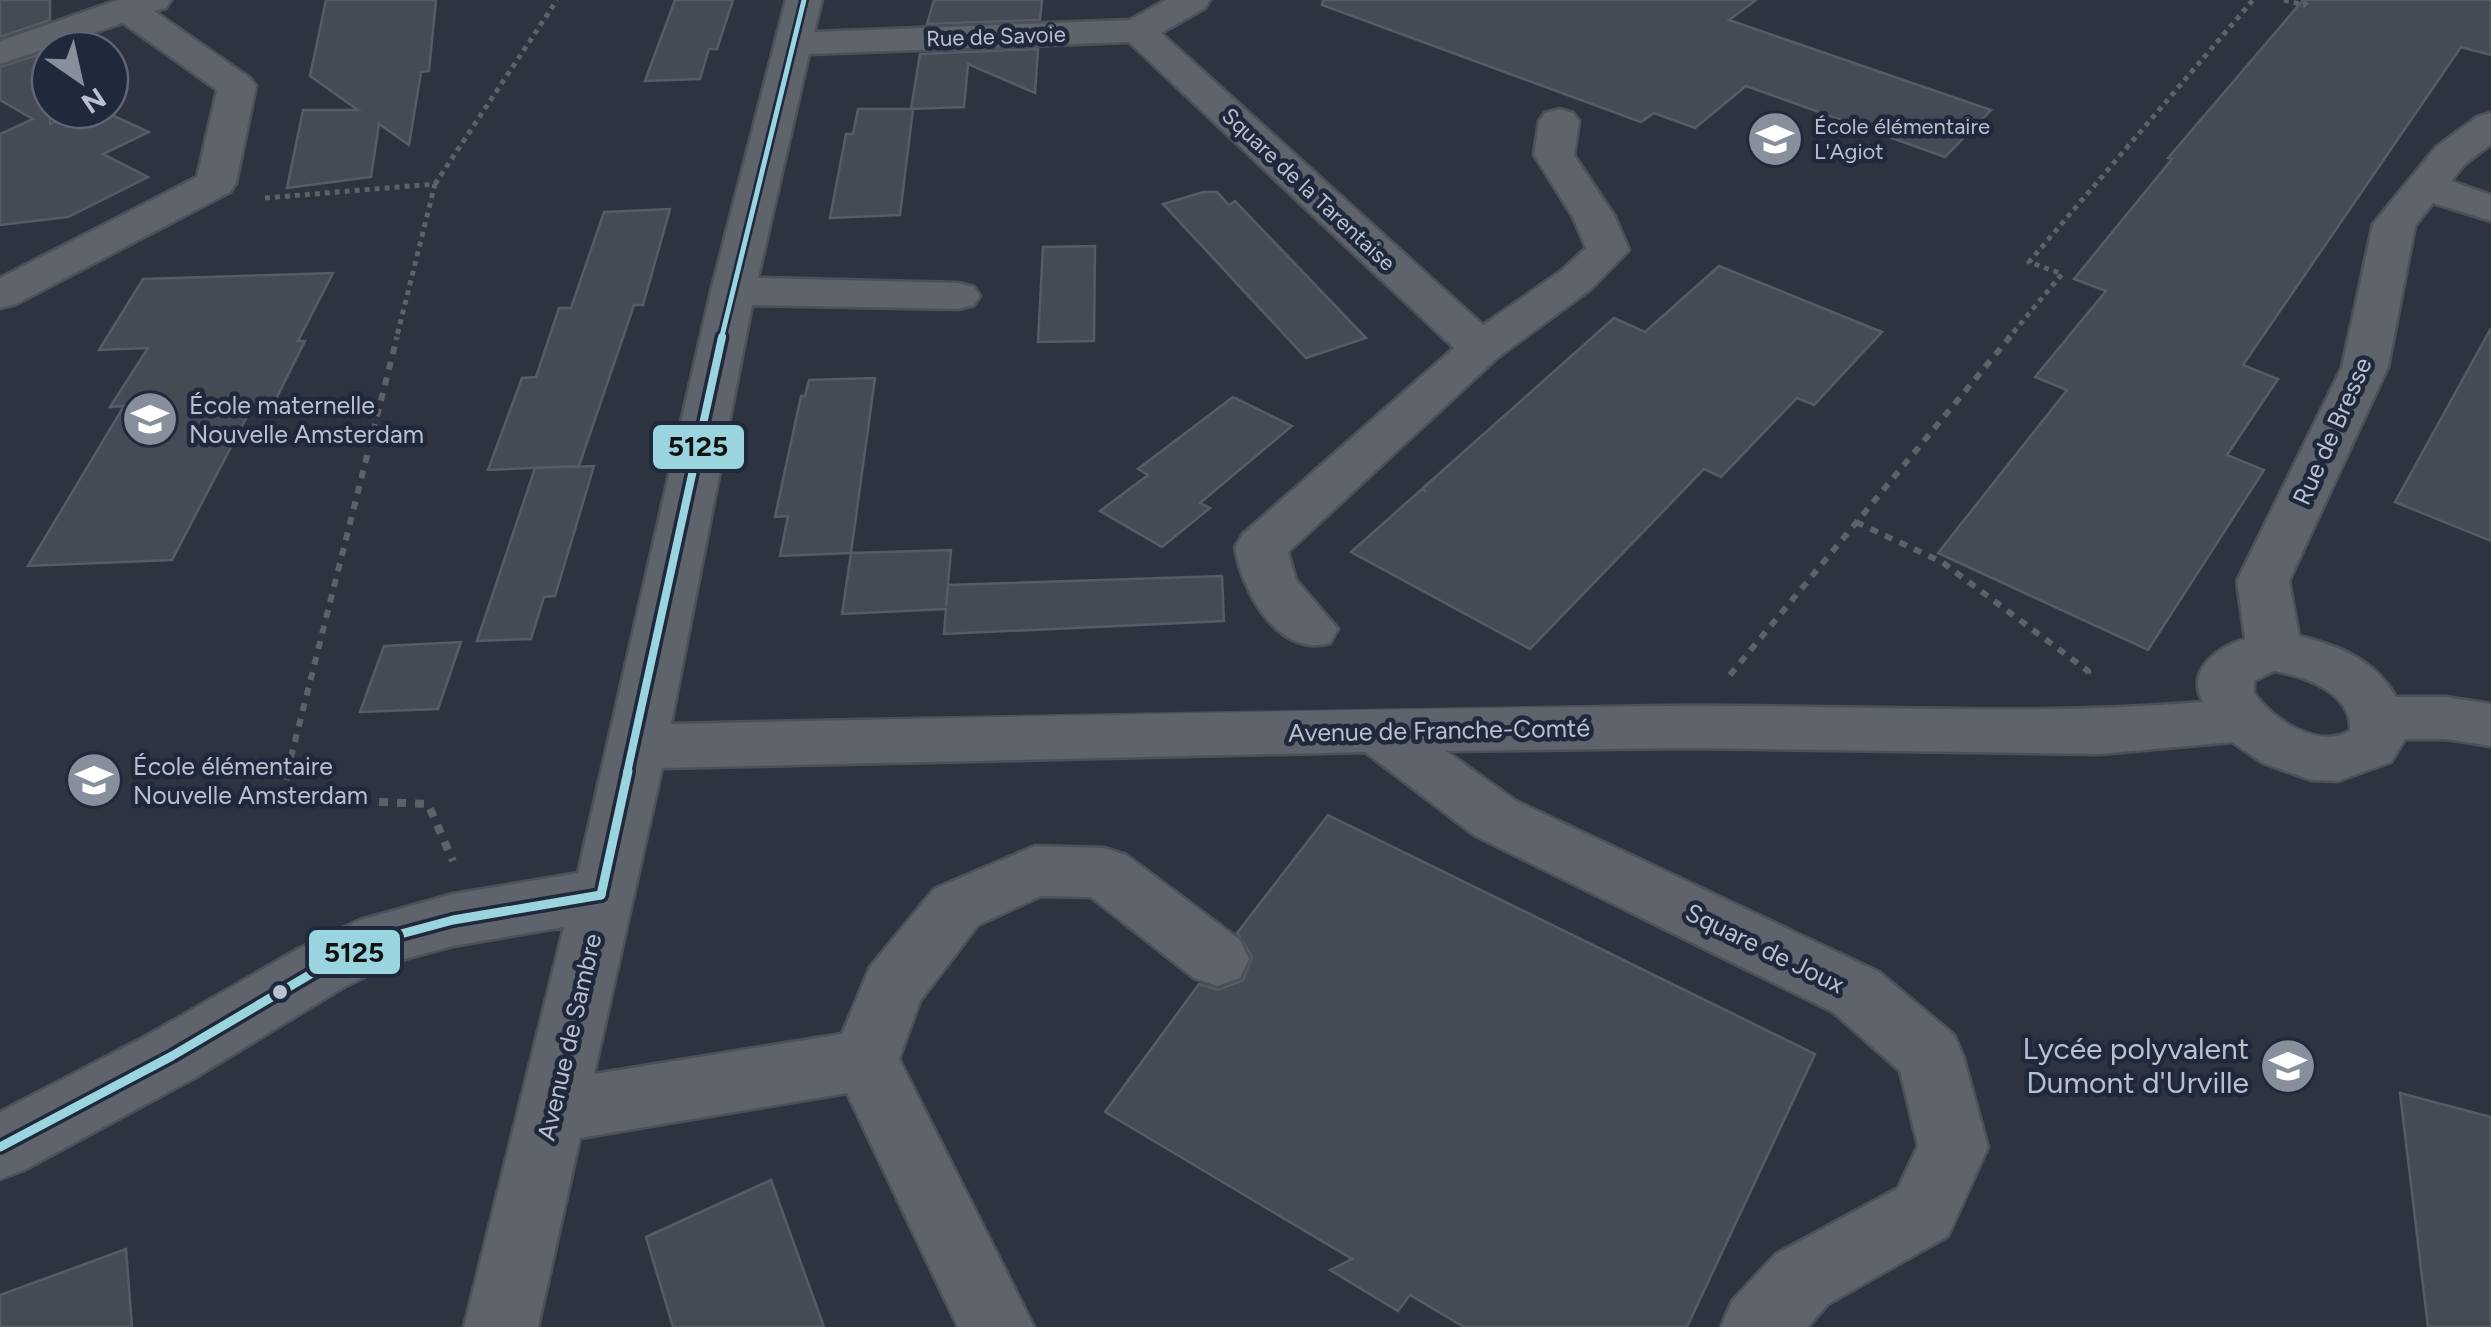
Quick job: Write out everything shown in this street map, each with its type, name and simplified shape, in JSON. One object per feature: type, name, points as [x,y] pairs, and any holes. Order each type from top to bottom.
[{"type":"street","name":"Rue de Savoie","points":[[798,22],[1138,31],[1192,0]]},
{"type":"street","points":[[0,53],[140,5],[236,86],[216,183],[0,295]]},
{"type":"street","name":"Avenue de Sambre","points":[[501,1327],[638,747],[732,290],[798,22]]},
{"type":"street","name":"Square de la Tarentaise","points":[[1138,31],[1481,348]]},
{"type":"street","points":[[1310,629],[1264,575],[1261,547],[1481,348],[1576,280],[1608,250],[1594,217],[1554,155],[1559,121]]},
{"type":"street","name":"Rue de Bresse","points":[[2274,652],[2263,581],[2365,367],[2394,224],[2450,156],[2491,125]]},
{"type":"street","points":[[2427,188],[2491,209]]},
{"type":"street","points":[[732,290],[958,296]]},
{"type":"street","points":[[2274,652],[2320,662],[2344,675],[2371,700],[2380,718],[2380,733],[2372,747],[2354,757],[2330,760],[2286,750],[2240,720],[2224,690],[2226,673],[2252,654],[2274,652]]},
{"type":"street","points":[[2380,718],[2446,718],[2491,725]]},
{"type":"street","name":"Avenue de Franche-Comté","points":[[638,747],[1376,730],[1687,727],[2098,732],[2240,720]]},
{"type":"street","name":"Square de Joux","points":[[1376,730],[1496,818],[1856,992],[1930,1056],[1953,1147],[1923,1212],[1802,1279],[1758,1327]]},
{"type":"street","points":[[997,1327],[865,1060],[893,987],[956,908],[1035,871],[1104,873],[1217,959]]},
{"type":"street","points":[[0,1146],[172,1056],[321,968],[382,939],[452,920],[602,894]]},
{"type":"street","points":[[552,1112],[865,1060]]},
{"type":"path","points":[[456,866],[428,804],[281,798],[435,184],[557,0]]},
{"type":"path","points":[[1687,727],[2062,274],[2029,262],[2252,0]]},
{"type":"path","points":[[2284,0],[2304,5],[2308,0]]},
{"type":"path","points":[[216,183],[248,200],[435,184]]},
{"type":"path","points":[[1856,522],[1942,562],[2088,670],[2098,732]]},
{"type":"building","points":[[0,0],[50,0],[50,20],[0,37]]},
{"type":"building","points":[[326,0],[436,0],[429,71],[421,72],[409,145],[379,124],[371,177],[287,188],[303,110],[358,110],[310,76]]},
{"type":"building","points":[[675,0],[733,0],[717,49],[709,49],[700,79],[645,81]]},
{"type":"building","points":[[934,0],[1042,0],[1040,20],[927,24]]},
{"type":"building","points":[[1323,0],[1756,0],[1729,20],[1991,110],[1945,157],[1746,86],[1695,128],[1654,113],[1641,122],[1322,5]]},
{"type":"building","points":[[2303,0],[2491,0],[2491,55],[2461,47],[2243,365],[2278,379],[2227,455],[2264,470],[2148,650],[1938,553],[2067,390],[2035,377],[2106,291],[2074,279],[2172,159],[2168,158]]},
{"type":"building","points":[[1038,49],[1035,93],[968,64],[964,107],[911,109],[920,54]]},
{"type":"building","points":[[30,57],[30,117],[0,100],[0,67]]},
{"type":"building","points":[[858,109],[913,109],[900,215],[830,218],[846,134],[853,134]]},
{"type":"building","points":[[30,120],[30,130],[130,130],[130,123],[149,132],[103,154],[148,177],[68,217],[0,225],[0,134]]},
{"type":"building","points":[[1203,192],[1217,192],[1229,205],[1235,201],[1366,338],[1306,358],[1163,204]]},
{"type":"building","points":[[670,209],[643,305],[634,305],[579,466],[488,470],[522,378],[536,377],[559,308],[571,308],[604,212]]},
{"type":"building","points":[[1095,246],[1094,341],[1038,342],[1043,247]]},
{"type":"building","points":[[1719,266],[1882,332],[1814,405],[1797,398],[1721,477],[1704,469],[1530,649],[1351,552],[1422,489],[1426,492],[1423,488],[1614,318],[1645,332]]},
{"type":"building","points":[[333,273],[298,341],[305,341],[275,401],[255,401],[172,560],[28,566],[124,406],[110,407],[148,348],[99,350],[143,279]]},
{"type":"building","points":[[2491,328],[2491,541],[2395,502]]},
{"type":"building","points":[[875,378],[851,553],[780,556],[788,516],[775,517],[801,396],[805,396],[809,380]]},
{"type":"building","points":[[1233,397],[1292,426],[1200,503],[1210,508],[1162,547],[1100,511],[1148,475],[1138,469]]},
{"type":"building","points":[[594,466],[555,596],[544,597],[531,639],[477,641],[535,468]]},
{"type":"building","points":[[951,550],[946,606],[948,585],[1222,576],[1224,621],[944,634],[946,609],[842,614],[851,553]]},
{"type":"building","points":[[461,642],[438,709],[360,712],[384,646]]},
{"type":"building","points":[[1328,815],[1815,1054],[1687,1327],[1464,1327],[1410,1295],[1398,1311],[1330,1270],[1352,1259],[1105,1112],[1199,984],[1218,990],[1243,980],[1252,957],[1237,933]]},
{"type":"building","points":[[2400,1093],[2491,1117],[2491,1327],[2428,1327]]},
{"type":"building","points":[[771,1180],[824,1327],[673,1327],[646,1237]]},
{"type":"building","points":[[126,1249],[132,1327],[0,1327],[0,1295]]},
{"type":"transit line","name":"5125","points":[[601,895],[747,222],[804,0]]},
{"type":"transit line","name":"5125","points":[[0,1147],[172,1056],[321,968],[382,939],[453,920],[601,895]]},
{"type":"place","name":"École élémentaire L'Agiot","points":[[1775,139]]},
{"type":"place","name":"École maternelle Nouvelle Amsterdam","points":[[150,419]]},
{"type":"place","name":"École élémentaire Nouvelle Amsterdam","points":[[94,780]]},
{"type":"place","name":"Lycée polyvalent Dumont d'Urville","points":[[2288,1066]]}]
